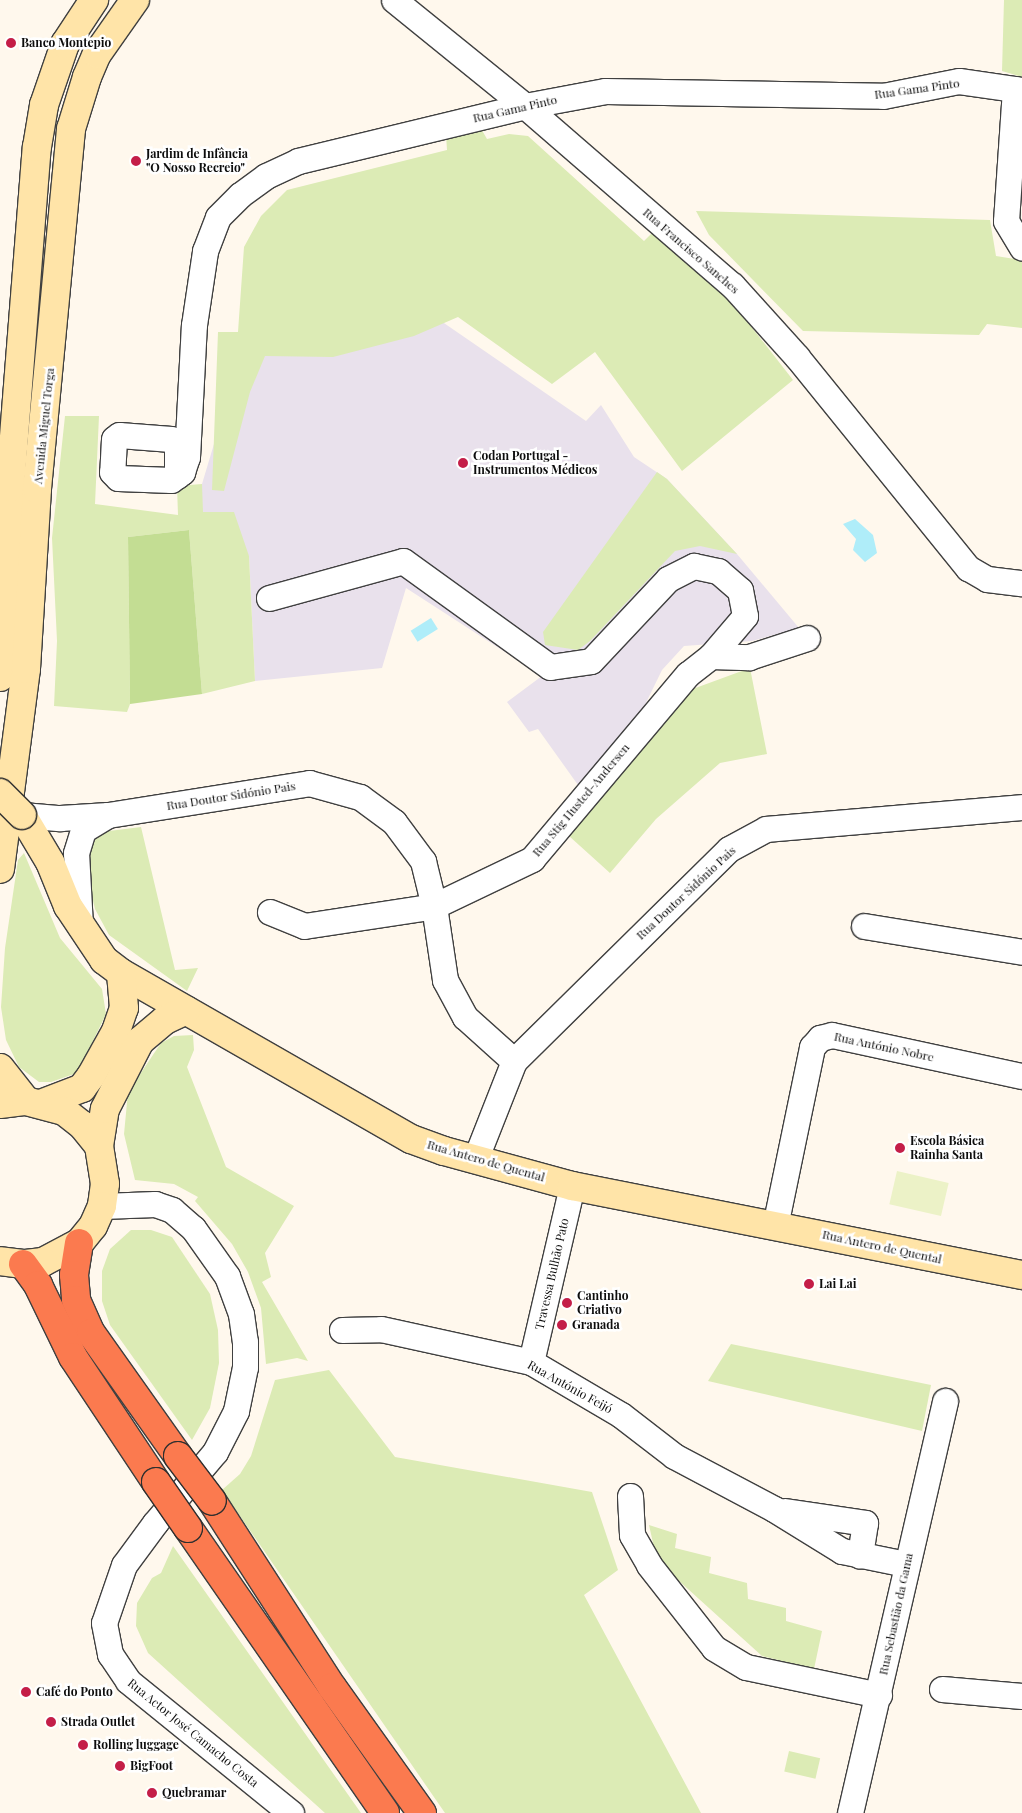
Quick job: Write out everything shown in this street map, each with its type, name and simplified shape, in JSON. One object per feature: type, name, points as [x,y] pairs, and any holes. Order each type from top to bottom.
[{"type":"highway","points":[[79,1243],[74,1275],[76,1300],[91,1333],[212,1501],[332,1687],[422,1813]]},
{"type":"highway","points":[[11,1263],[38,1285],[73,1357],[156,1482],[385,1813]]},
{"type":"main road","points":[[0,677],[11,478],[37,147],[44,105],[65,44],[94,0]]},
{"type":"main road","name":"Avenida Miguel Torga","points":[[0,868],[26,670],[37,489],[72,129],[87,77],[97,54],[135,0]]},
{"type":"main road","name":"Rua Antero de Quental","points":[[0,793],[22,815],[50,862],[68,906],[104,960],[121,973],[411,1138],[475,1160],[572,1186],[1020,1277]]},
{"type":"main road","points":[[23,1103],[82,1088],[91,1076],[116,1031],[124,1008],[121,973]]},
{"type":"main road","points":[[11,1263],[56,1257],[79,1243],[93,1226],[102,1206],[105,1184],[99,1146],[105,1109],[140,1041],[164,1020],[186,1010]]},
{"type":"main road","points":[[0,1068],[23,1103],[70,1116],[99,1146]]},
{"type":"street","name":"Rua Francisco Sanches","points":[[394,0],[525,106],[732,285],[797,357],[968,568],[987,579],[1022,583]]},
{"type":"street","name":"Rua Gama Pinto","points":[[177,476],[182,472],[187,456],[194,325],[205,251],[218,217],[240,195],[266,176],[298,161],[525,106],[605,91],[882,96],[959,80],[1018,89]]},
{"type":"street","points":[[1018,89],[1006,221],[1022,248]]},
{"type":"street","name":"Rua Gama Pinto","points":[[150,436],[177,418],[191,395]]},
{"type":"street","points":[[119,435],[171,439],[176,444],[177,476],[171,480],[118,478],[114,474],[114,439],[119,435]]},
{"type":"street","name":"Rua Stig Husted-Andersen","points":[[269,598],[403,562],[550,667],[592,661],[668,579],[694,566],[718,571],[740,590],[745,616],[711,656],[688,674],[532,859],[434,906],[304,926],[270,912]]},
{"type":"street","points":[[711,656],[749,657],[807,638]]},
{"type":"street","name":"Rua Doutor Sidónio Pais","points":[[22,815],[60,818],[108,815],[309,783],[360,797],[400,830],[423,861],[434,906],[445,980],[465,1017],[514,1061]]},
{"type":"street","name":"Rua Doutor Sidónio Pais","points":[[475,1160],[514,1061],[729,849],[766,829],[1022,807]]},
{"type":"street","points":[[80,926],[76,853],[83,830],[108,815]]},
{"type":"street","points":[[864,926],[1022,952]]},
{"type":"street","name":"Rua António Nobre","points":[[776,1226],[812,1047],[820,1038],[832,1035],[1022,1076]]},
{"type":"street","name":"Travessa Bulhão Pato","points":[[530,1362],[572,1186]]},
{"type":"street","name":"Rua Actor José Camacho Costa","points":[[102,1206],[155,1204],[172,1210],[193,1228],[227,1276],[241,1314],[245,1342],[245,1366],[236,1411],[215,1452],[155,1523],[124,1565],[104,1623],[110,1654],[128,1681],[291,1813]]},
{"type":"street","name":"Rua António Feijó","points":[[342,1330],[381,1329],[530,1362],[621,1415],[674,1456],[774,1509],[842,1551],[906,1564]]},
{"type":"street","name":"Rua Sebastião da Gama","points":[[850,1813],[879,1694],[906,1564],[943,1408]]},
{"type":"street","points":[[630,1496],[632,1534],[649,1565],[714,1648],[746,1667],[879,1694]]},
{"type":"street","name":"Rua António Feijó","points":[[774,1509],[865,1523],[860,1556]]},
{"type":"street","points":[[942,1689],[1022,1696]]},
{"type":"shaded area","points":[[425,310],[586,421],[601,405],[634,457],[667,479],[737,554],[799,628],[752,641],[684,646],[662,670],[640,715],[578,785],[538,729],[529,732],[507,702],[542,676],[406,588],[382,668],[255,681],[249,556],[202,512],[202,484],[237,367],[244,354]]},
{"type":"green space","points":[[1004,0],[1022,0],[1022,77],[1002,71]]},
{"type":"green space","points":[[479,125],[487,139],[509,134],[528,136],[644,241],[655,230],[707,270],[793,380],[682,471],[595,352],[552,384],[458,317],[414,336],[333,357],[265,356],[250,392],[224,491],[212,490],[218,332],[238,332],[244,247],[261,216],[287,190],[447,150],[446,135]]},
{"type":"green space","points":[[696,211],[990,220],[996,256],[1022,260],[1022,328],[987,324],[979,335],[803,331],[709,235]]},
{"type":"green space","points":[[65,416],[99,416],[95,504],[178,515],[177,486],[202,484],[203,512],[234,512],[249,556],[255,681],[202,694],[189,530],[128,537],[130,704],[127,712],[54,706],[57,641],[52,538]]},
{"type":"green space","points":[[657,472],[667,479],[737,554],[700,546],[675,551],[590,641],[578,650],[545,645],[543,632]]},
{"type":"green space","points":[[189,530],[202,694],[130,704],[128,537]]},
{"type":"green space","points":[[750,668],[767,754],[720,763],[656,819],[610,873],[569,836],[690,690]]},
{"type":"green space","points":[[141,827],[175,970],[198,968],[187,991],[109,935],[95,909],[86,872],[87,843],[93,833]]},
{"type":"green space","points":[[24,853],[60,938],[102,989],[106,1014],[81,1066],[74,1074],[51,1082],[39,1082],[19,1067],[6,1040],[1,1007],[5,948],[18,860]]},
{"type":"green space","points":[[193,1035],[194,1050],[187,1067],[226,1167],[294,1206],[265,1253],[271,1277],[262,1282],[308,1361],[297,1358],[266,1364],[261,1308],[248,1272],[232,1244],[195,1201],[198,1197],[174,1184],[135,1180],[124,1134],[128,1092],[161,1043],[174,1036]]},
{"type":"green space","points":[[897,1171],[949,1183],[941,1216],[889,1204]]},
{"type":"green space","points":[[131,1230],[151,1230],[172,1237],[210,1294],[218,1330],[219,1363],[210,1408],[192,1440],[110,1325],[102,1301],[102,1271],[110,1249]]},
{"type":"green space","points":[[731,1344],[931,1385],[922,1431],[708,1381]]},
{"type":"green space","points":[[329,1370],[395,1457],[592,1492],[618,1570],[584,1595],[701,1813],[445,1813],[222,1490],[240,1474],[251,1456],[275,1380]]},
{"type":"green space","points":[[649,1525],[677,1534],[675,1548],[711,1557],[709,1573],[747,1583],[748,1599],[786,1608],[786,1621],[822,1631],[814,1669],[762,1656],[657,1561]]},
{"type":"green space","points":[[173,1546],[361,1813],[325,1813],[148,1653],[136,1626],[137,1603],[152,1578],[161,1573]]},
{"type":"green space","points":[[789,1751],[820,1758],[815,1779],[784,1771]]},
{"type":"water","points":[[855,519],[873,535],[877,553],[865,562],[853,550],[856,539],[843,524]]},
{"type":"water","points":[[431,618],[438,629],[418,642],[411,631]]},
{"type":"place","name":"Banco Montepio","points":[[11,43]]},
{"type":"place","name":"Jardim de Infância \"O Nosso Recreio\"","points":[[136,161]]},
{"type":"place","name":"Codan Portugal - Instrumentos Médicos","points":[[463,463]]},
{"type":"place","name":"Escola Básica Rainha Santa","points":[[900,1148]]},
{"type":"place","name":"Lai Lai","points":[[809,1284]]},
{"type":"place","name":"Cantinho Criativo","points":[[567,1303]]},
{"type":"place","name":"Granada","points":[[562,1325]]},
{"type":"place","name":"Café do Ponto","points":[[26,1692]]},
{"type":"place","name":"Strada Outlet","points":[[51,1722]]},
{"type":"place","name":"Rolling luggage","points":[[83,1745]]},
{"type":"place","name":"BigFoot","points":[[120,1766]]},
{"type":"place","name":"Quebramar","points":[[152,1793]]}]
